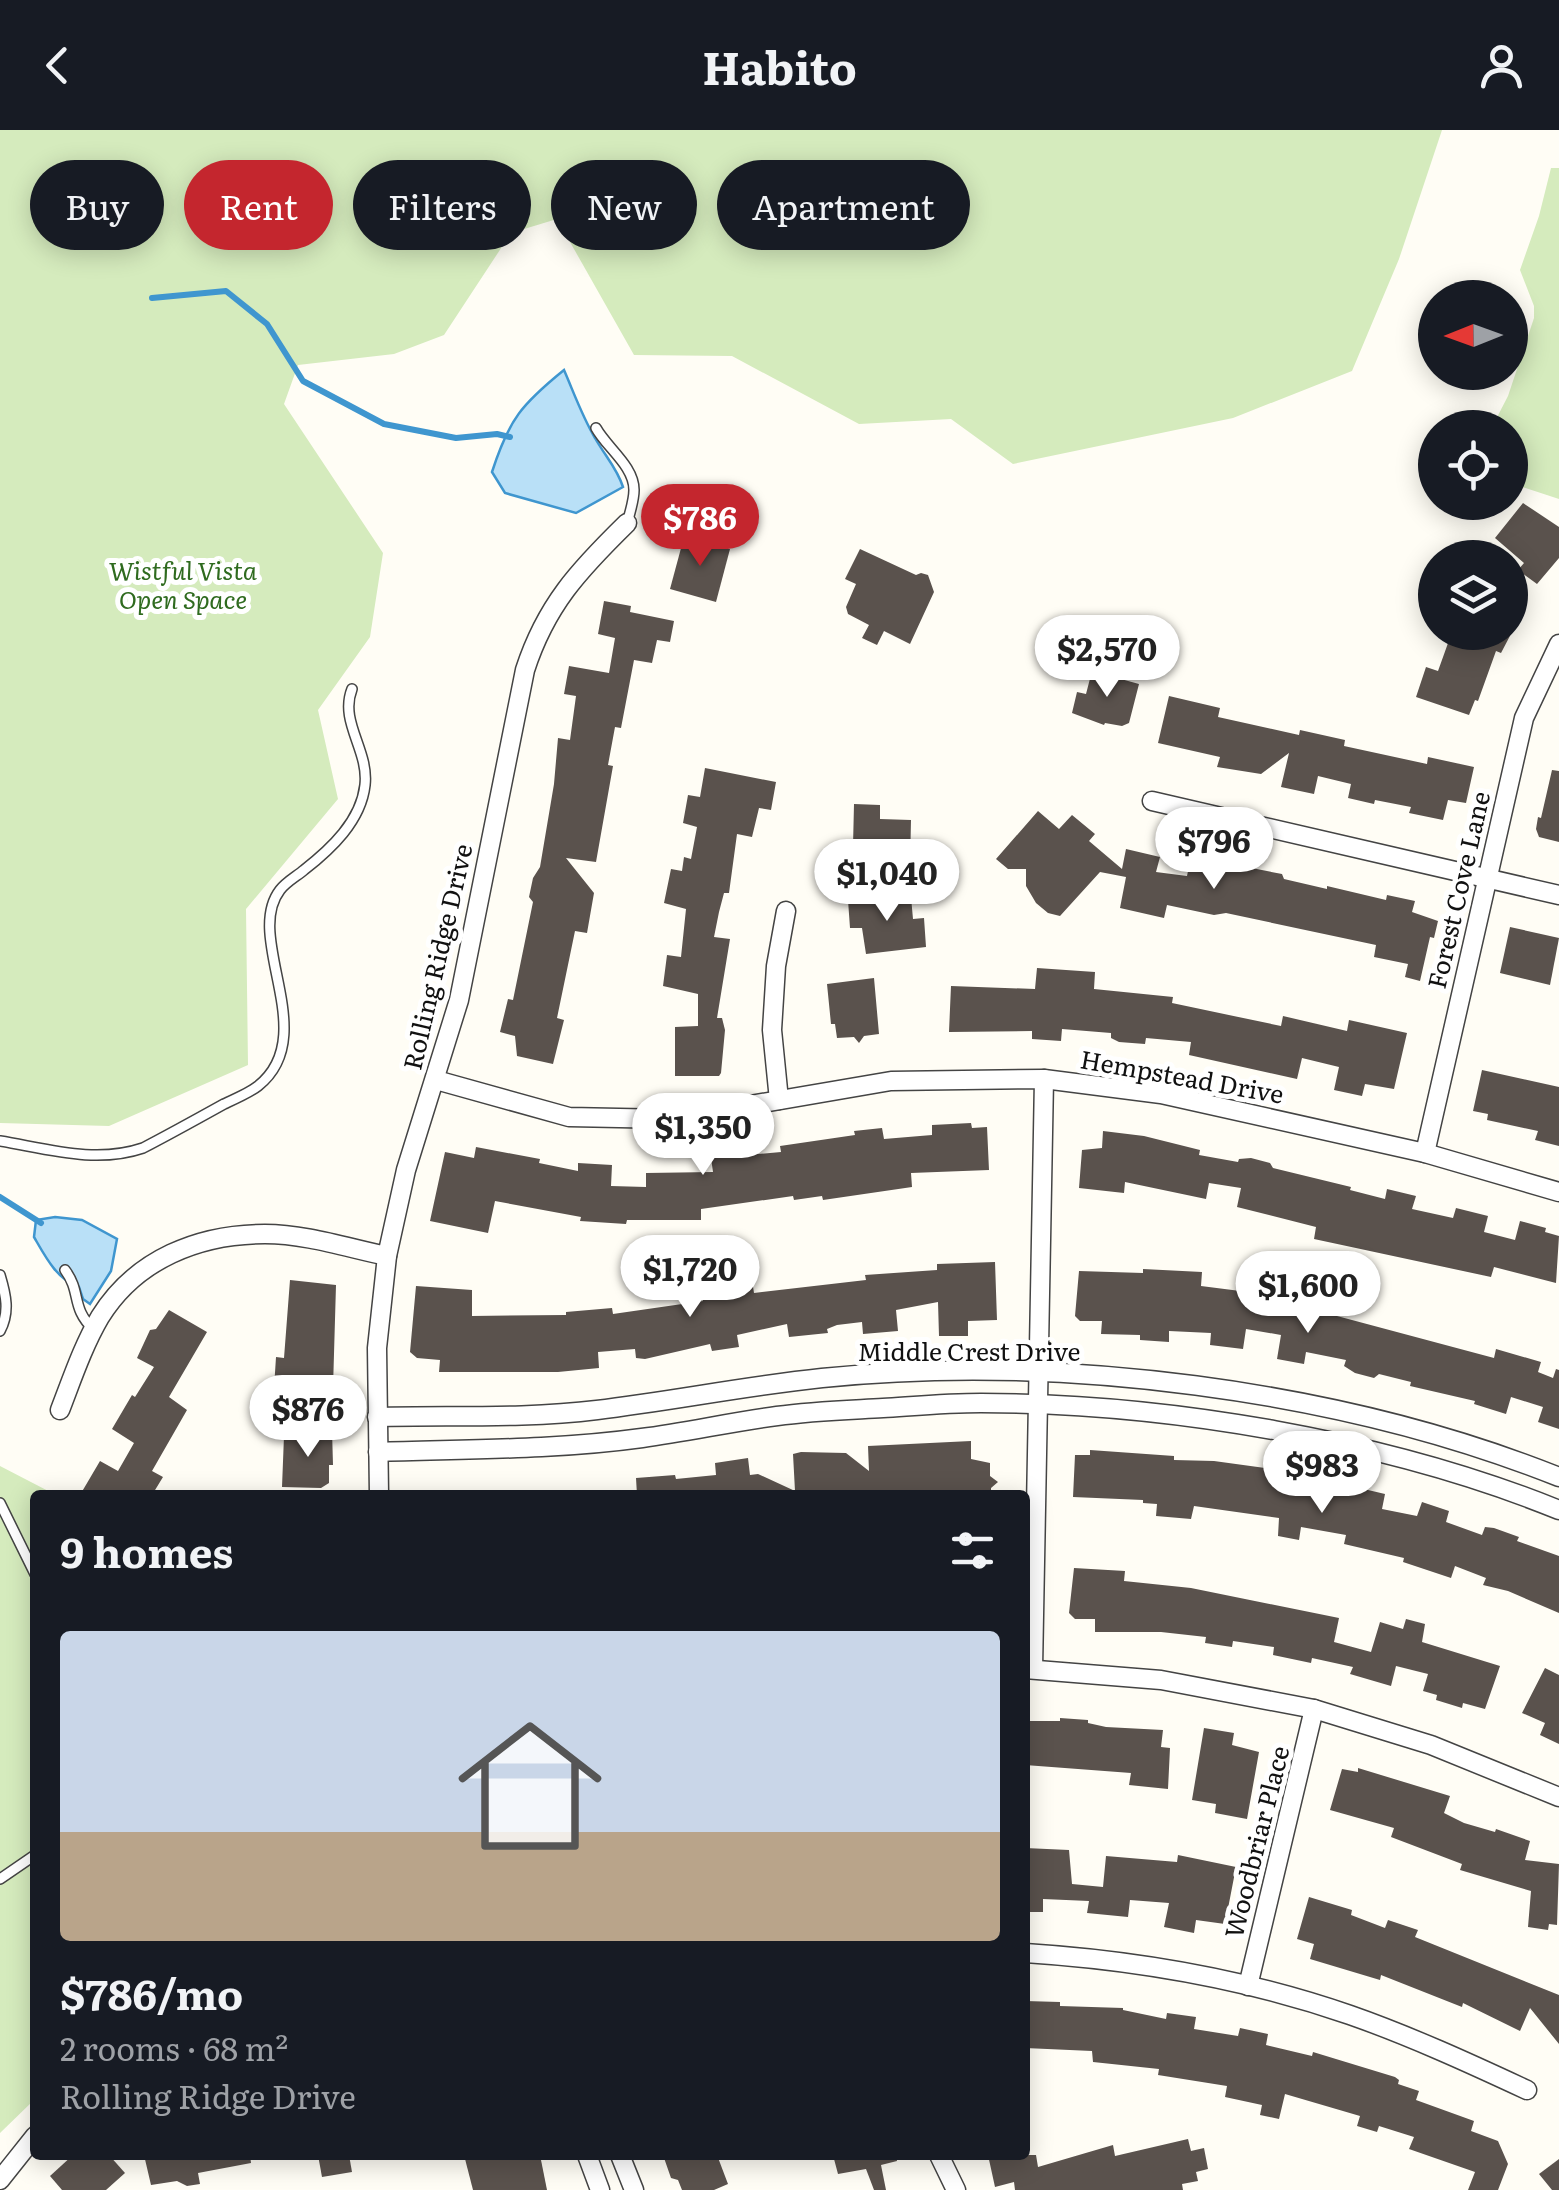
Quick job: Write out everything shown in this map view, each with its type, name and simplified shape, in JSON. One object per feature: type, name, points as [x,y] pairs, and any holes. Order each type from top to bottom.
[{"type":"street","name":"Rolling Ridge Drive","points":[[379,1490],[377,1348],[387,1256],[406,1170],[459,1000],[525,670],[536,636],[558,596],[628,523]]},
{"type":"street","name":"Forest Cove Lane","points":[[1425,1153],[1524,718],[1559,644]]},
{"type":"street","points":[[1152,801],[1559,895]]},
{"type":"street","points":[[780,1100],[772,1030],[776,966],[786,911]]},
{"type":"street","name":"Hempstead Drive","points":[[436,1080],[568,1117],[670,1119],[891,1081],[1044,1078],[1161,1094],[1425,1153],[1559,1192]]},
{"type":"street","points":[[1030,1631],[1044,1078]]},
{"type":"street","points":[[60,1410],[94,1330],[114,1300],[156,1259],[191,1244],[266,1234],[387,1256]]},
{"type":"street","name":"Middle Crest Drive","points":[[377,1417],[563,1413],[823,1378],[1037,1372],[1176,1384],[1358,1416],[1559,1477]]},
{"type":"street","points":[[693,1397],[699,1429]]},
{"type":"street","name":"Middle Crest Drive","points":[[378,1452],[569,1446],[780,1415],[978,1403],[1036,1404],[1220,1422],[1412,1462],[1559,1510]]},
{"type":"street","points":[[1412,1462],[1422,1433]]},
{"type":"street","points":[[1030,1669],[1161,1680],[1314,1709],[1432,1745],[1559,1797]]},
{"type":"street","name":"Woodbriar Place","points":[[1248,1986],[1314,1709]]},
{"type":"street","points":[[1030,1954],[1154,1966],[1248,1986],[1350,2015],[1527,2090]]},
{"type":"street","points":[[0,2180],[30,2142]]},
{"type":"street","points":[[590,2160],[600,2190]]},
{"type":"street","points":[[622,2160],[634,2190]]},
{"type":"street","points":[[941,2160],[956,2190]]},
{"type":"lane","points":[[596,428],[627,468],[634,488],[628,523]]},
{"type":"lane","points":[[0,1141],[101,1158],[123,1155],[144,1148],[260,1085],[277,1061],[285,1018],[268,928],[274,904],[280,889],[324,854],[343,833],[356,813],[365,784],[362,757],[346,704],[352,689]]},
{"type":"lane","points":[[65,1270],[74,1282],[79,1316],[94,1330]]},
{"type":"lane","points":[[0,1275],[7,1298],[6,1320],[0,1332]]},
{"type":"lane","points":[[0,1503],[30,1564]]},
{"type":"lane","points":[[0,1879],[30,1858]]},
{"type":"green space","name":"Wistful Vista Open Space","points":[[0,130],[1442,130],[1399,259],[1352,371],[1233,418],[1013,464],[951,419],[859,424],[732,356],[634,355],[575,250],[697,250],[697,160],[551,160],[551,221],[531,227],[531,160],[353,160],[353,250],[500,250],[444,335],[394,354],[298,365],[284,404],[383,553],[370,637],[318,710],[338,799],[246,909],[248,1065],[109,1126],[0,1123]]},
{"type":"green space","points":[[1551,168],[1559,168],[1559,499],[1528,489],[1528,410],[1501,410],[1510,390],[1528,390],[1528,336],[1534,306],[1528,280],[1524,280],[1520,270]]},
{"type":"green space","points":[[0,1466],[46,1490],[30,1490],[30,2104],[0,2133]]},
{"type":"water","points":[[564,370],[586,421],[623,487],[576,513],[505,493],[492,472],[519,414]]},
{"type":"water","points":[[36,1220],[82,1220],[117,1239],[111,1271],[90,1304],[83,1299],[79,1287],[52,1266],[34,1237]]},
{"type":"building","points":[[1528,506],[1559,527],[1559,558],[1537,584],[1528,577],[1528,540],[1495,538],[1509,520],[1528,520]]},
{"type":"building","points":[[684,537],[730,549],[716,602],[670,589]]},
{"type":"building","points":[[860,549],[916,575],[928,575],[934,592],[910,644],[884,631],[877,645],[862,638],[869,625],[848,614],[846,607],[856,584],[845,579]]},
{"type":"building","points":[[604,601],[631,606],[630,612],[674,621],[670,642],[657,640],[652,663],[634,660],[621,728],[615,727],[608,765],[613,766],[596,862],[566,858],[594,893],[587,933],[575,931],[557,1018],[564,1020],[553,1064],[517,1056],[515,1036],[500,1032],[508,999],[513,1000],[533,902],[529,897],[540,867],[558,738],[570,740],[576,696],[564,694],[569,666],[609,673],[615,638],[598,634]]},
{"type":"building","points":[[1446,650],[1503,650],[1496,651],[1469,715],[1416,697],[1426,667],[1438,671]]},
{"type":"building","points":[[1092,671],[1139,684],[1129,723],[1104,725],[1072,713],[1077,692],[1086,694]]},
{"type":"building","points":[[1169,696],[1220,708],[1218,717],[1299,735],[1300,730],[1345,740],[1344,746],[1427,764],[1428,757],[1474,767],[1466,803],[1448,800],[1443,820],[1409,813],[1411,807],[1348,798],[1351,784],[1318,776],[1314,794],[1281,787],[1289,753],[1261,774],[1217,767],[1220,757],[1158,743]]},
{"type":"building","points":[[705,768],[776,782],[771,810],[759,808],[752,837],[737,834],[729,893],[724,893],[714,937],[730,939],[717,1018],[722,1018],[725,1030],[721,1073],[675,1076],[675,1027],[698,1026],[698,994],[663,986],[667,955],[681,957],[686,909],[664,903],[671,869],[682,871],[684,857],[691,859],[697,827],[683,823],[688,795],[700,797]]},
{"type":"building","points":[[1552,770],[1559,771],[1559,842],[1539,837],[1536,829]]},
{"type":"building","points":[[854,804],[880,805],[880,819],[911,820],[910,866],[874,865],[873,846],[853,846]]},
{"type":"building","points":[[1038,811],[1059,829],[1072,815],[1095,834],[1089,841],[1122,869],[1126,849],[1160,857],[1156,872],[1187,876],[1191,856],[1282,874],[1284,879],[1327,889],[1415,901],[1412,912],[1438,921],[1434,938],[1430,937],[1420,981],[1405,977],[1408,964],[1374,957],[1376,945],[1226,913],[1214,915],[1167,905],[1164,918],[1120,908],[1126,877],[1100,872],[1060,916],[1048,913],[1026,886],[1026,869],[1008,869],[996,859]]},
{"type":"building","points":[[911,897],[913,919],[924,918],[926,947],[866,954],[862,928],[850,928],[848,900]]},
{"type":"building","points":[[1510,927],[1559,938],[1550,985],[1500,973]]},
{"type":"building","points":[[1037,968],[1095,972],[1094,989],[1173,997],[1172,1003],[1281,1026],[1283,1016],[1347,1031],[1349,1020],[1407,1033],[1394,1089],[1365,1084],[1362,1096],[1334,1090],[1339,1067],[1302,1058],[1297,1079],[1189,1055],[1191,1042],[1146,1038],[1145,1044],[1119,1042],[1111,1038],[1111,1033],[1062,1029],[1061,1041],[1032,1039],[1032,1031],[949,1032],[951,986],[1035,989]]},
{"type":"building","points":[[874,978],[879,1034],[864,1036],[859,1043],[854,1037],[837,1038],[835,1024],[831,1024],[827,984]]},
{"type":"building","points":[[1482,1070],[1559,1087],[1559,1146],[1535,1140],[1538,1131],[1487,1120],[1488,1114],[1473,1111]]},
{"type":"building","points":[[971,1123],[972,1128],[987,1127],[989,1170],[911,1173],[912,1187],[823,1200],[822,1196],[794,1200],[793,1196],[701,1209],[701,1220],[627,1220],[626,1224],[580,1221],[581,1217],[495,1201],[488,1233],[430,1221],[445,1152],[474,1158],[476,1147],[578,1171],[578,1163],[612,1165],[611,1186],[646,1187],[646,1173],[713,1172],[711,1158],[781,1152],[780,1146],[855,1135],[854,1131],[882,1128],[884,1139],[932,1135],[932,1125]]},
{"type":"building","points":[[1103,1131],[1200,1150],[1199,1155],[1238,1162],[1251,1158],[1270,1163],[1273,1168],[1385,1199],[1387,1189],[1416,1196],[1412,1209],[1453,1218],[1456,1208],[1488,1216],[1484,1232],[1515,1240],[1520,1221],[1546,1228],[1545,1232],[1559,1236],[1556,1283],[1494,1267],[1491,1277],[1314,1239],[1316,1227],[1237,1207],[1241,1188],[1209,1183],[1206,1199],[1125,1182],[1124,1193],[1079,1188],[1082,1150],[1102,1148]]},
{"type":"building","points":[[995,1262],[997,1320],[968,1321],[968,1336],[939,1336],[938,1302],[896,1310],[898,1331],[863,1334],[862,1322],[837,1325],[827,1329],[828,1333],[789,1337],[787,1324],[737,1335],[739,1347],[712,1351],[710,1344],[645,1359],[636,1358],[635,1349],[598,1352],[599,1368],[558,1372],[439,1372],[440,1360],[417,1358],[410,1352],[416,1286],[472,1290],[472,1316],[566,1315],[612,1308],[613,1314],[703,1301],[701,1289],[752,1280],[754,1293],[866,1280],[865,1275],[937,1270],[937,1264]]},
{"type":"building","points":[[1143,1269],[1202,1272],[1201,1286],[1248,1292],[1250,1279],[1270,1282],[1268,1294],[1338,1307],[1337,1316],[1494,1358],[1496,1349],[1541,1362],[1538,1372],[1553,1378],[1559,1370],[1559,1429],[1538,1422],[1543,1407],[1511,1397],[1506,1414],[1474,1404],[1475,1401],[1410,1386],[1411,1382],[1355,1373],[1344,1366],[1346,1360],[1306,1352],[1304,1364],[1277,1359],[1281,1335],[1246,1329],[1243,1349],[1210,1345],[1211,1333],[1169,1331],[1169,1342],[1140,1340],[1140,1335],[1101,1334],[1102,1321],[1080,1321],[1075,1316],[1079,1271],[1143,1273]]},
{"type":"building","points":[[290,1280],[336,1285],[333,1388],[315,1387],[310,1406],[273,1404],[276,1357],[284,1358]]},
{"type":"building","points":[[169,1310],[207,1332],[169,1397],[187,1410],[152,1471],[163,1477],[155,1490],[83,1490],[100,1461],[118,1471],[134,1443],[112,1429],[154,1367],[137,1358],[150,1330],[156,1329]]},
{"type":"building","points":[[308,1429],[332,1430],[329,1483],[321,1488],[282,1487],[284,1436],[308,1437]]},
{"type":"building","points":[[971,1441],[971,1459],[990,1463],[990,1476],[998,1482],[991,1490],[795,1490],[793,1454],[846,1453],[869,1471],[868,1446]]},
{"type":"building","points":[[1090,1450],[1265,1468],[1315,1478],[1314,1483],[1385,1494],[1382,1509],[1417,1516],[1422,1502],[1449,1511],[1446,1522],[1482,1535],[1485,1527],[1494,1528],[1559,1556],[1559,1613],[1508,1591],[1483,1585],[1486,1578],[1455,1566],[1451,1578],[1403,1562],[1404,1558],[1344,1544],[1346,1535],[1301,1527],[1299,1540],[1278,1536],[1279,1518],[1194,1506],[1191,1519],[1156,1516],[1157,1504],[1143,1500],[1073,1497],[1075,1455],[1090,1455]]},
{"type":"building","points":[[748,1458],[750,1475],[758,1474],[793,1490],[637,1490],[636,1478],[716,1475],[715,1463]]},
{"type":"building","points":[[1074,1568],[1125,1571],[1124,1581],[1191,1588],[1339,1618],[1334,1642],[1371,1652],[1380,1622],[1403,1629],[1406,1619],[1425,1624],[1422,1642],[1500,1666],[1485,1709],[1463,1703],[1462,1708],[1436,1700],[1437,1695],[1423,1691],[1428,1674],[1396,1666],[1391,1686],[1350,1674],[1353,1667],[1273,1655],[1274,1647],[1233,1641],[1232,1647],[1205,1643],[1206,1637],[1161,1632],[1095,1632],[1095,1619],[1075,1619],[1069,1613]]},
{"type":"building","points":[[1545,1668],[1559,1675],[1559,1744],[1540,1735],[1545,1723],[1522,1713]]},
{"type":"building","points":[[1088,1720],[1106,1727],[1163,1730],[1161,1747],[1170,1748],[1168,1789],[1129,1785],[1131,1773],[1030,1765],[1030,1721]]},
{"type":"building","points":[[1204,1728],[1234,1733],[1232,1745],[1259,1752],[1247,1819],[1215,1813],[1216,1804],[1192,1800]]},
{"type":"building","points":[[1358,1768],[1450,1796],[1444,1813],[1464,1823],[1530,1841],[1525,1860],[1559,1864],[1557,1925],[1549,1924],[1548,1930],[1528,1927],[1531,1891],[1460,1870],[1462,1864],[1391,1837],[1394,1828],[1330,1810],[1342,1769],[1358,1772]]},
{"type":"building","points":[[1030,1848],[1069,1850],[1072,1884],[1103,1887],[1106,1856],[1177,1862],[1178,1855],[1236,1867],[1225,1924],[1196,1920],[1194,1933],[1164,1927],[1169,1903],[1130,1900],[1128,1917],[1087,1913],[1089,1901],[1043,1899],[1043,1912],[1030,1912]]},
{"type":"building","points":[[1309,1897],[1352,1910],[1351,1915],[1385,1928],[1388,1920],[1418,1930],[1415,1937],[1559,1995],[1559,2044],[1530,2008],[1520,2031],[1463,2003],[1462,2007],[1381,1975],[1380,1980],[1310,1959],[1314,1944],[1297,1939]]},
{"type":"building","points":[[1030,2001],[1123,2008],[1166,2019],[1167,2013],[1196,2017],[1194,2029],[1238,2036],[1240,2028],[1268,2034],[1266,2045],[1312,2056],[1313,2052],[1395,2077],[1398,2084],[1419,2091],[1416,2100],[1474,2121],[1471,2131],[1498,2141],[1508,2164],[1498,2190],[1468,2190],[1475,2172],[1409,2149],[1414,2137],[1379,2126],[1377,2132],[1357,2126],[1360,2116],[1285,2094],[1279,2119],[1260,2115],[1262,2105],[1225,2097],[1227,2086],[1158,2075],[1159,2069],[1093,2062],[1092,2051],[1030,2048]]},
{"type":"building","points":[[1188,2139],[1191,2151],[1204,2148],[1208,2169],[1196,2172],[1198,2181],[1182,2184],[1183,2190],[1015,2190],[1014,2182],[995,2187],[989,2160],[1030,2160],[1030,2155],[1036,2155],[1038,2167],[1113,2145],[1115,2156]]},
{"type":"building","points":[[1559,2159],[1559,2190],[1552,2190],[1539,2174]]},
{"type":"building","points":[[68,2160],[113,2160],[125,2173],[106,2190],[62,2190],[50,2176]]},
{"type":"building","points":[[145,2160],[251,2160],[251,2163],[198,2173],[200,2184],[187,2186],[177,2181],[151,2185]]},
{"type":"building","points":[[319,2160],[350,2160],[352,2172],[322,2177]]},
{"type":"building","points":[[465,2160],[541,2160],[547,2190],[473,2190]]},
{"type":"building","points":[[665,2160],[719,2160],[728,2184],[714,2190],[682,2190],[678,2180],[671,2178]]},
{"type":"building","points":[[834,2160],[897,2160],[881,2165],[886,2190],[874,2190],[866,2169],[838,2174]]},
{"type":"waterway","points":[[152,298],[226,291],[267,324],[303,381],[384,424],[456,438],[497,434],[510,437]]},
{"type":"waterway","points":[[0,1197],[41,1223]]}]
